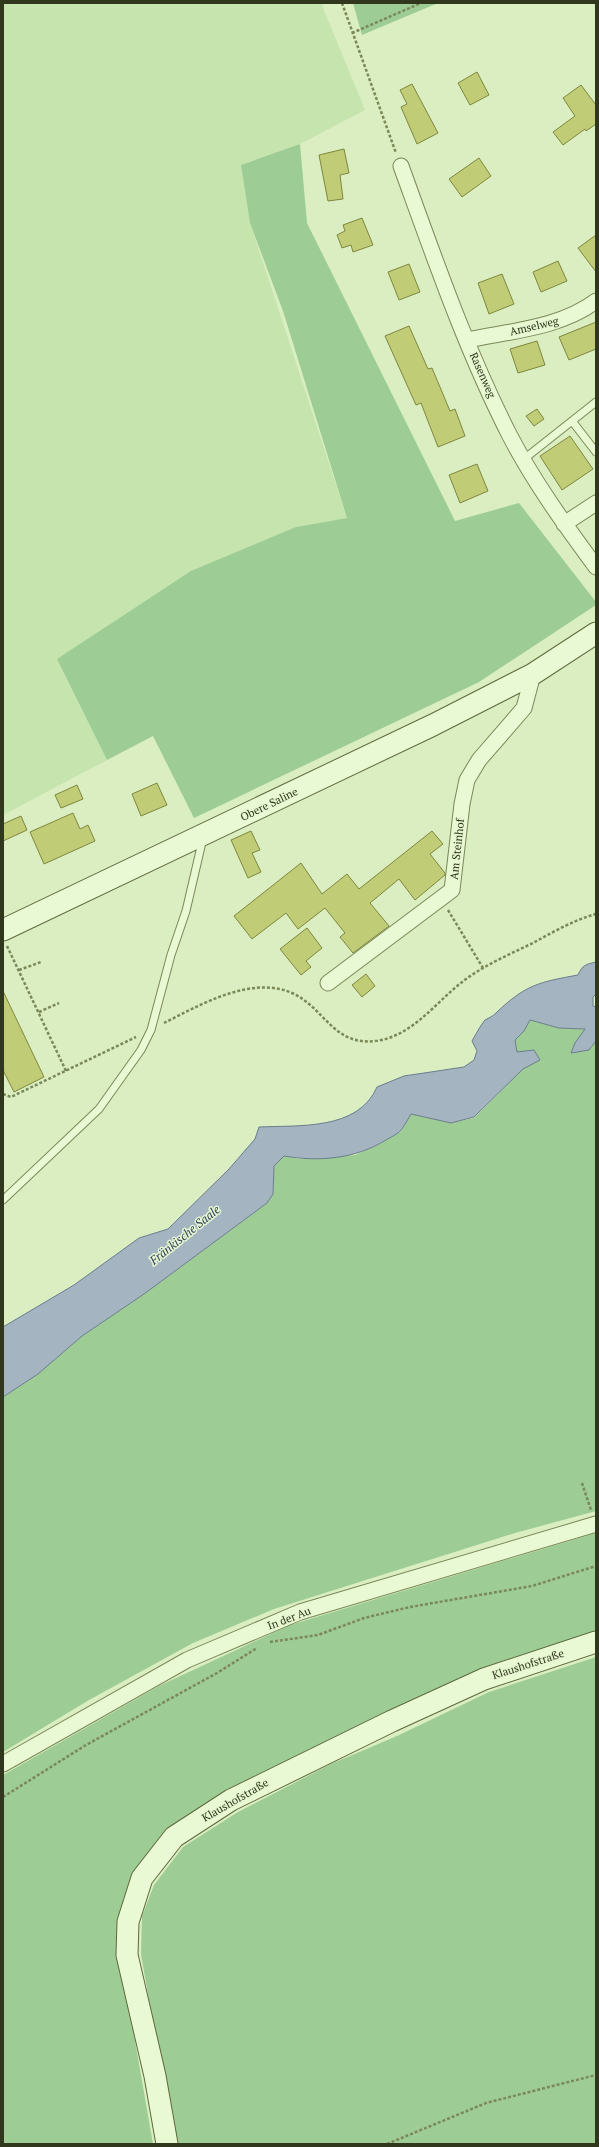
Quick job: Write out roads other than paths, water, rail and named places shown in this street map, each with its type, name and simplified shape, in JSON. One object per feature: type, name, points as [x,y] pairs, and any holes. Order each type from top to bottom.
[{"type":"main road","name":"Obere Saline","points":[[4,937],[123,872],[204,836],[533,674],[596,633]]},
{"type":"main road","name":"Klaushofstraße","points":[[167,2144],[155,2076],[127,1955],[129,1913],[142,1878],[174,1837],[231,1800],[392,1721],[484,1679],[596,1642]]},
{"type":"street","name":"Rasenweg","points":[[401,166],[468,340],[510,436],[564,524],[596,567]]},
{"type":"street","name":"Amselweg","points":[[468,340],[561,320],[583,310],[596,301]]},
{"type":"street","points":[[564,524],[596,503]]},
{"type":"street","name":"Am Steinhof","points":[[328,983],[452,890],[462,804],[467,780],[479,760],[524,708],[533,674]]},
{"type":"street","name":"In der Au","points":[[3,1764],[187,1660],[300,1612],[595,1520]]},
{"type":"lane","points":[[524,459],[596,402]]},
{"type":"lane","points":[[572,421],[596,452]]},
{"type":"lane","points":[[3,1200],[98,1109],[141,1050],[150,1030],[171,955],[186,911],[204,836]]},
{"type":"water","name":"Fränkische Saale","points":[[596,962],[596,994],[593,997],[593,1006],[596,1007],[596,1041],[589,1050],[571,1053],[575,1043],[585,1029],[559,1028],[530,1020],[524,1031],[515,1040],[517,1052],[534,1050],[540,1060],[523,1069],[474,1117],[451,1123],[411,1114],[398,1133],[362,1151],[349,1155],[323,1159],[284,1156],[274,1166],[273,1194],[267,1203],[144,1294],[82,1336],[38,1374],[3,1397],[3,1327],[74,1285],[139,1238],[168,1229],[229,1169],[255,1139],[259,1127],[326,1123],[356,1112],[368,1101],[377,1087],[404,1076],[464,1067],[474,1060],[477,1051],[472,1041],[485,1020],[494,1015],[516,996],[533,986],[578,975],[581,969],[585,966]]}]
